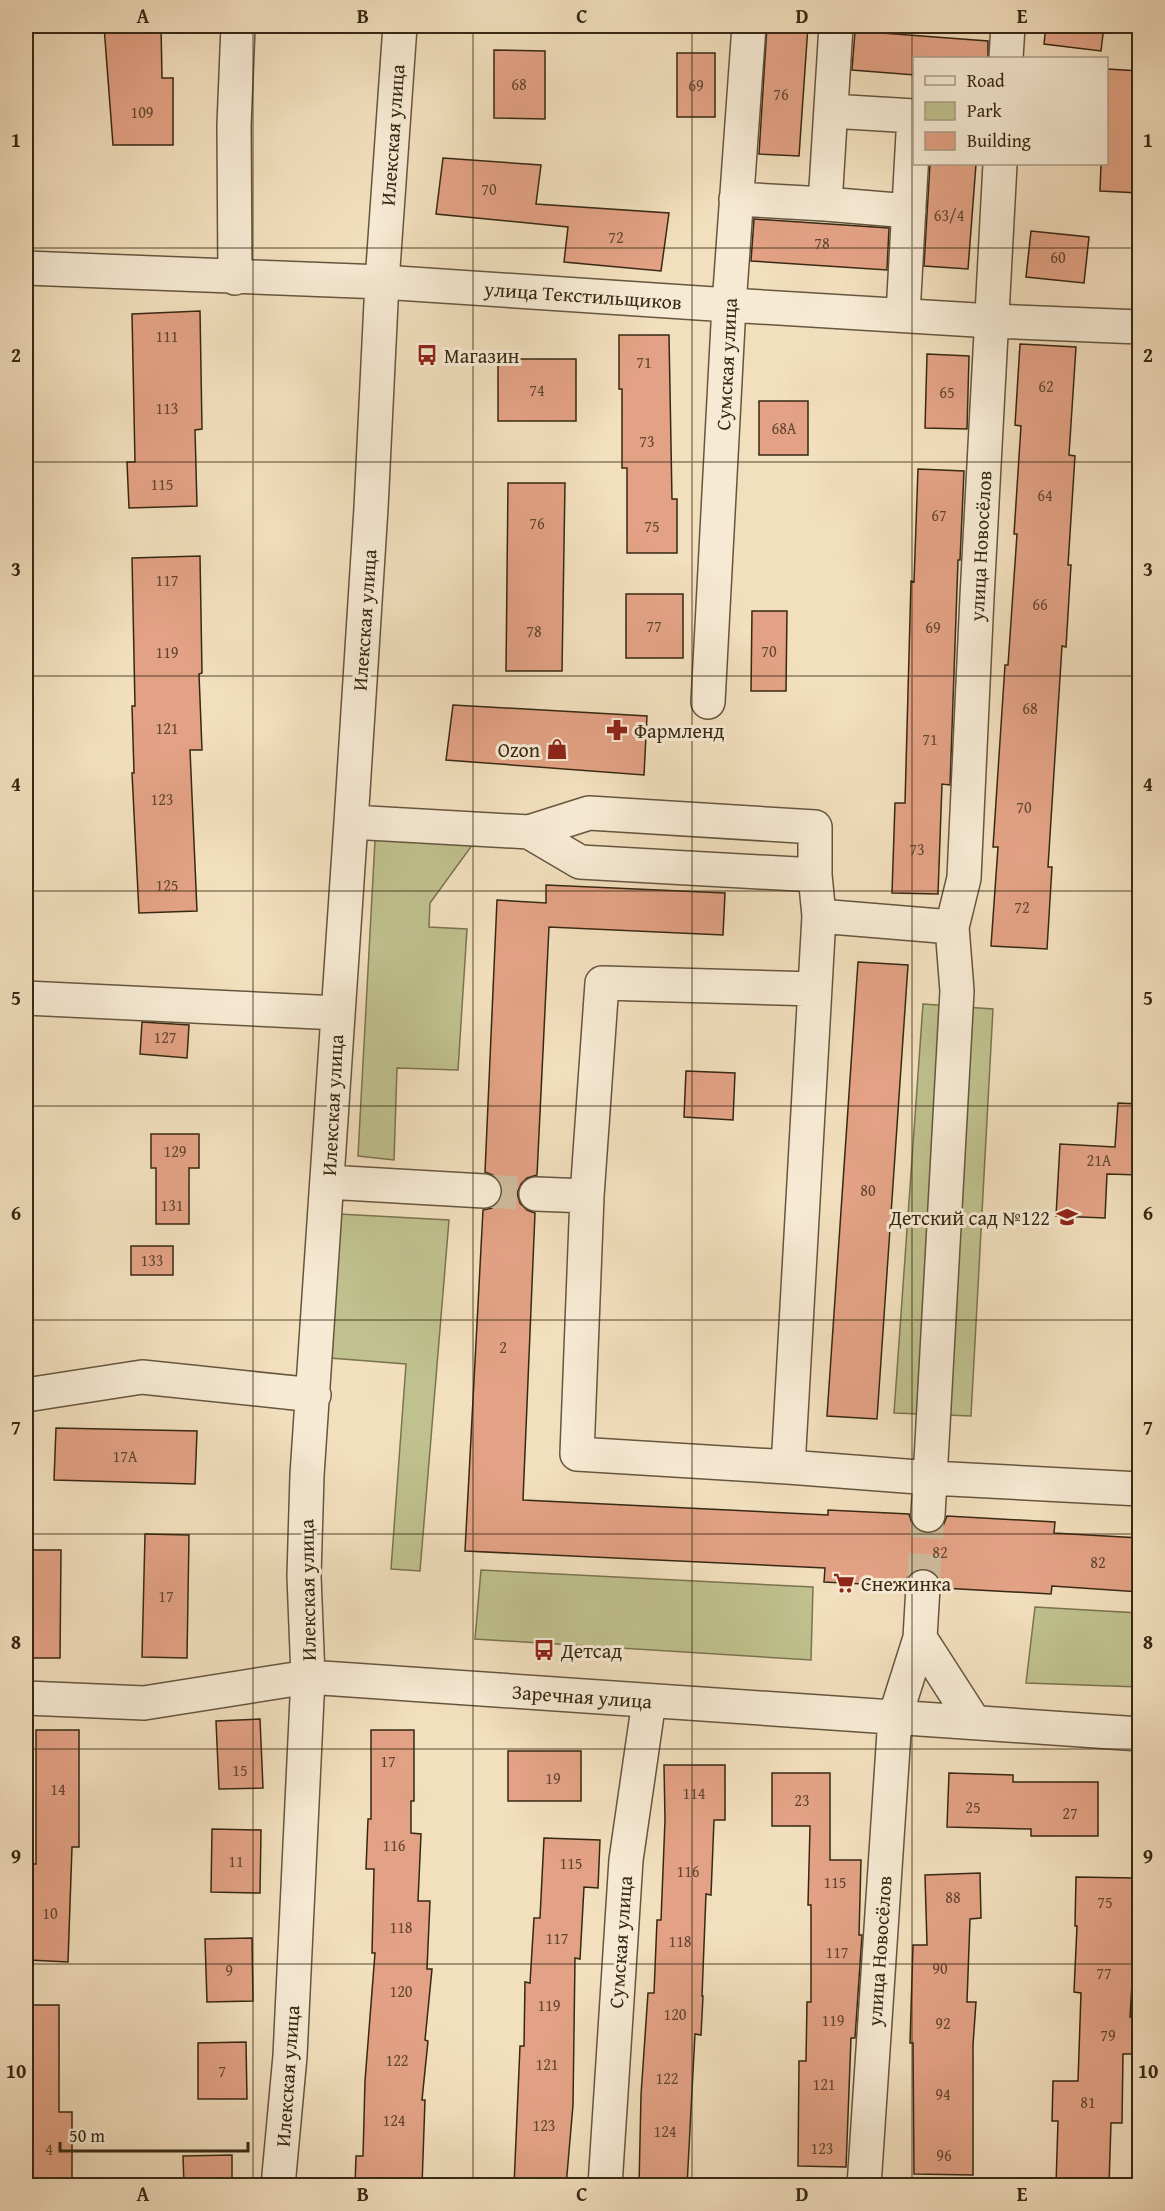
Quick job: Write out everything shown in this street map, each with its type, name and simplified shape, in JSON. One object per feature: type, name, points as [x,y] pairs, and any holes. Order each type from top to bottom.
[{"type":"street","points":[[235,278],[234,125],[238,26]]},
{"type":"street","name":"Илекская улица","points":[[278,2186],[290,2056],[308,1677],[304,1540],[400,26]]},
{"type":"street","name":"Сумская улица","points":[[708,702],[729,305],[749,26]]},
{"type":"street","points":[[825,204],[836,26]]},
{"type":"street","points":[[1006,57],[1008,26]]},
{"type":"street","points":[[831,111],[913,116]]},
{"type":"street","points":[[903,314],[913,135]]},
{"type":"street","name":"улица Новосёлов","points":[[928,1515],[957,991],[952,927],[964,878],[1000,165]]},
{"type":"street","points":[[736,199],[909,212]]},
{"type":"street","name":"улица Текстильщиков","points":[[26,268],[382,282],[992,321],[1140,327]]},
{"type":"street","points":[[351,822],[529,832],[589,813],[815,827],[815,875],[819,916],[788,1467]]},
{"type":"street","points":[[529,832],[580,862],[815,875]]},
{"type":"street","points":[[819,916],[952,927]]},
{"type":"street","points":[[814,989],[602,983],[587,1196],[577,1454],[931,1478],[1140,1489]]},
{"type":"street","points":[[26,998],[338,1012]]},
{"type":"street","points":[[327,1182],[484,1191]]},
{"type":"street","points":[[536,1194],[587,1196]]},
{"type":"street","points":[[26,1395],[142,1377],[314,1395]]},
{"type":"street","name":"улица Новосёлов","points":[[864,2186],[895,1717],[920,1638],[923,1587]]},
{"type":"street","points":[[920,1638],[974,1722]]},
{"type":"street","name":"Заречная улица","points":[[26,1698],[144,1703],[308,1677],[1140,1734]]},
{"type":"street","name":"Сумская улица","points":[[605,2186],[626,1860],[649,1701]]},
{"type":"green space","points":[[375,840],[473,844],[430,903],[429,927],[467,929],[458,1070],[397,1068],[394,1160],[358,1156]]},
{"type":"green space","points":[[923,1004],[993,1009],[971,1416],[894,1413]]},
{"type":"green space","points":[[339,1214],[449,1220],[420,1571],[391,1569],[406,1364],[330,1358]]},
{"type":"green space","points":[[481,1570],[813,1587],[811,1660],[475,1639]]},
{"type":"green space","points":[[1035,1607],[1139,1613],[1139,1687],[1026,1683]]},
{"type":"building","points":[[104,26],[161,26],[162,78],[173,78],[173,145],[113,145]]},
{"type":"building","points":[[767,26],[808,26],[799,156],[759,154]]},
{"type":"building","points":[[1046,26],[1104,26],[1101,51],[1044,44]]},
{"type":"building","points":[[855,31],[988,41],[988,57],[913,57],[913,75],[852,70]]},
{"type":"building","points":[[494,50],[545,51],[545,119],[494,118]]},
{"type":"building","points":[[677,53],[715,53],[715,117],[677,117]]},
{"type":"building","points":[[1108,69],[1140,71],[1140,193],[1100,191],[1101,165],[1108,165]]},
{"type":"building","points":[[443,158],[541,165],[536,204],[669,213],[661,271],[564,262],[568,227],[436,214]]},
{"type":"building","points":[[930,165],[976,165],[968,269],[924,266]]},
{"type":"building","points":[[754,219],[889,228],[887,270],[751,261]]},
{"type":"building","points":[[1031,231],[1089,237],[1084,283],[1026,277]]},
{"type":"building","points":[[200,311],[202,429],[195,430],[197,506],[129,508],[127,462],[135,462],[132,314]]},
{"type":"building","points":[[619,335],[669,335],[672,499],[677,499],[677,553],[627,553],[627,468],[622,468]]},
{"type":"building","points":[[1020,344],[1076,347],[1069,455],[1075,456],[1068,565],[1071,565],[1066,647],[1062,646],[1048,867],[1052,867],[1047,949],[991,946],[998,847],[993,847],[1005,665],[1008,665],[1017,534],[1014,534],[1021,426],[1015,425]]},
{"type":"building","points":[[927,354],[969,356],[967,429],[925,428]]},
{"type":"building","points":[[498,359],[576,359],[576,421],[498,421]]},
{"type":"building","points":[[759,401],[808,401],[808,455],[759,455]]},
{"type":"building","points":[[918,469],[964,471],[960,560],[958,560],[950,785],[942,784],[938,894],[892,893],[895,803],[905,803],[911,581],[914,582]]},
{"type":"building","points":[[508,483],[565,483],[562,671],[506,671]]},
{"type":"building","points":[[200,556],[202,673],[199,674],[202,750],[190,750],[197,911],[139,913],[132,773],[134,773],[132,706],[135,706],[132,558]]},
{"type":"building","points":[[626,594],[683,594],[683,658],[626,658]]},
{"type":"building","points":[[752,611],[787,611],[786,691],[751,691]]},
{"type":"building","points":[[453,705],[647,716],[644,775],[446,760]]},
{"type":"building","points":[[546,885],[725,893],[723,935],[549,927],[537,1175],[527,1178],[517,1193],[520,1203],[527,1210],[535,1213],[523,1500],[828,1515],[828,1510],[909,1514],[917,1530],[928,1534],[936,1532],[943,1526],[947,1516],[1055,1522],[1054,1533],[1140,1538],[1140,1592],[1052,1586],[1051,1594],[942,1588],[940,1579],[934,1572],[924,1568],[915,1570],[908,1576],[904,1586],[824,1582],[825,1568],[465,1551],[483,1210],[492,1208],[499,1202],[503,1191],[501,1183],[495,1176],[485,1172],[497,900],[546,903]]},
{"type":"building","points":[[858,962],[908,965],[877,1419],[827,1416]]},
{"type":"building","points":[[142,1022],[189,1025],[187,1058],[140,1054]]},
{"type":"building","points":[[686,1071],[735,1073],[733,1120],[684,1117]]},
{"type":"building","points":[[1118,1103],[1140,1104],[1140,1175],[1107,1174],[1105,1218],[1056,1216],[1060,1144],[1115,1147]]},
{"type":"building","points":[[151,1134],[199,1134],[199,1168],[189,1168],[189,1224],[156,1224],[156,1168],[151,1168]]},
{"type":"building","points":[[131,1246],[173,1246],[173,1275],[131,1275]]},
{"type":"building","points":[[56,1428],[197,1431],[195,1484],[54,1480]]},
{"type":"building","points":[[145,1534],[189,1535],[187,1658],[142,1657]]},
{"type":"building","points":[[26,1550],[61,1550],[60,1658],[26,1658]]},
{"type":"building","points":[[260,1719],[263,1788],[219,1789],[216,1721]]},
{"type":"building","points":[[36,1730],[79,1730],[79,1847],[72,1847],[68,1962],[29,1960],[32,1864],[36,1864]]},
{"type":"building","points":[[371,1730],[414,1730],[414,1801],[411,1801],[411,1833],[421,1834],[418,1901],[430,1901],[427,1969],[432,1969],[422,2100],[425,2100],[422,2186],[355,2186],[356,2156],[363,2156],[365,2081],[375,1953],[372,1953],[374,1869],[366,1869],[368,1819],[371,1819]]},
{"type":"building","points":[[508,1751],[581,1751],[581,1801],[508,1801]]},
{"type":"building","points":[[664,1765],[725,1765],[725,1820],[714,1820],[711,1895],[706,1894],[701,2035],[695,2034],[687,2186],[639,2186],[641,2095],[648,1993],[654,1993],[657,1920],[661,1920],[665,1820]]},
{"type":"building","points":[[772,1773],[830,1773],[830,1860],[861,1860],[859,1935],[862,1935],[855,2038],[851,2038],[846,2167],[798,2166],[799,2061],[806,2061],[807,2002],[811,2002],[811,1905],[808,1905],[810,1826],[772,1826]]},
{"type":"building","points":[[949,1773],[1013,1775],[1013,1782],[1098,1782],[1098,1836],[1031,1836],[1031,1829],[947,1827]]},
{"type":"building","points":[[212,1829],[261,1830],[260,1893],[211,1892]]},
{"type":"building","points":[[544,1838],[600,1840],[598,1888],[584,1887],[580,1959],[575,1958],[573,2105],[566,2186],[514,2186],[520,2046],[524,2046],[525,1982],[530,1983],[534,1918],[540,1918]]},
{"type":"building","points":[[980,1873],[981,1918],[970,1919],[967,2002],[976,2002],[973,2045],[973,2175],[914,2174],[913,2043],[910,2043],[913,1945],[927,1945],[925,1875]]},
{"type":"building","points":[[1076,1877],[1134,1878],[1134,1952],[1130,2017],[1136,2017],[1135,2054],[1123,2054],[1122,2123],[1111,2123],[1109,2186],[1056,2185],[1058,2121],[1052,2121],[1053,2081],[1078,2081],[1081,1993],[1074,1992],[1077,1926],[1075,1926]]},
{"type":"building","points":[[252,1938],[253,2001],[207,2002],[205,1939]]},
{"type":"building","points":[[30,2005],[59,2005],[59,2112],[72,2112],[72,2186],[27,2186]]},
{"type":"building","points":[[246,2042],[247,2099],[198,2099],[198,2043]]},
{"type":"building","points":[[232,2155],[232,2186],[184,2186],[183,2156]]},
{"type":"tunnel","points":[[484,1191],[536,1194]]},
{"type":"tunnel","points":[[923,1587],[928,1515]]},
{"type":"place","name":"Магазин","points":[[427,355]]},
{"type":"place","name":"Фармленд","points":[[617,730]]},
{"type":"place","name":"Ozon","points":[[557,749]]},
{"type":"place","name":"Детский сад №122","points":[[1067,1217]]},
{"type":"place","name":"Снежинка","points":[[844,1583]]},
{"type":"place","name":"Детсад","points":[[544,1650]]}]
